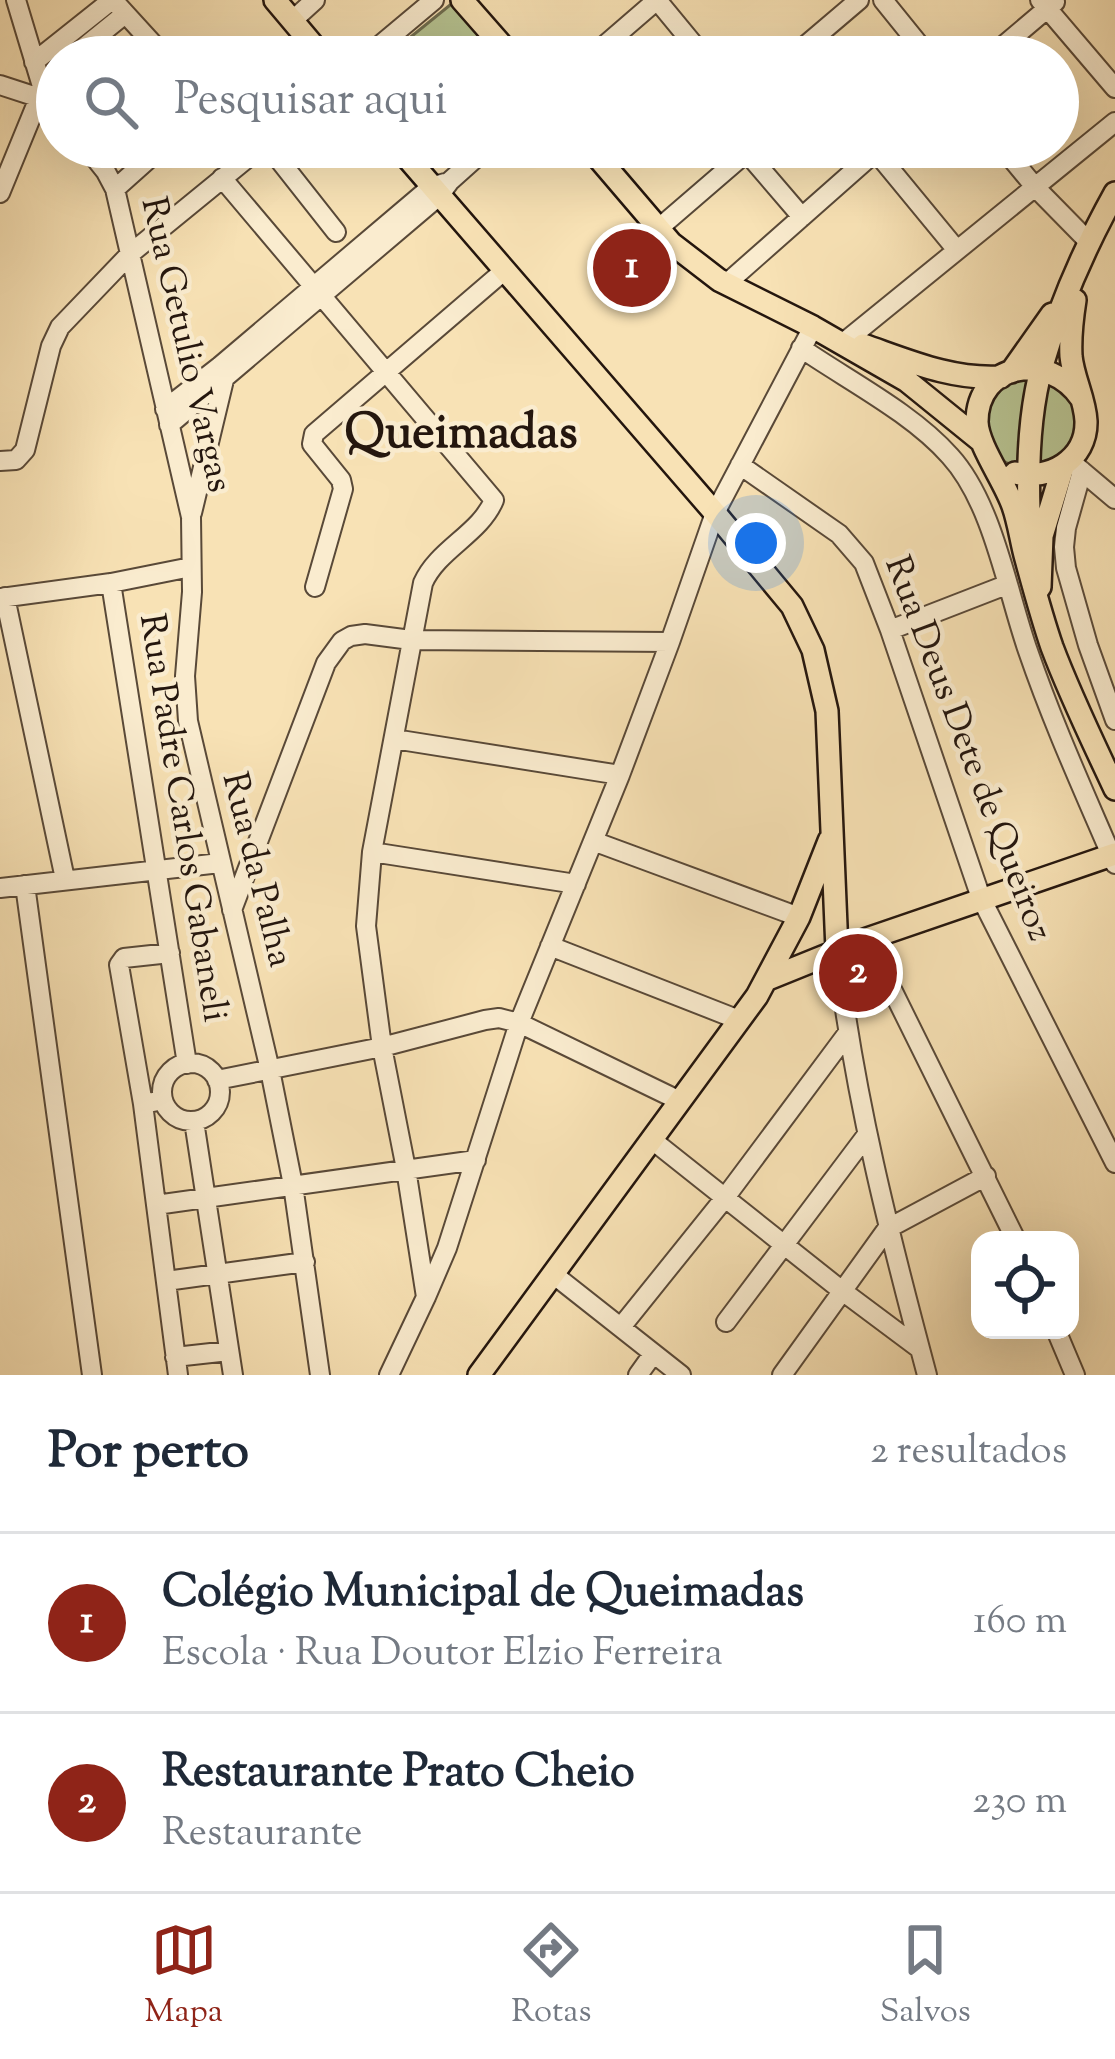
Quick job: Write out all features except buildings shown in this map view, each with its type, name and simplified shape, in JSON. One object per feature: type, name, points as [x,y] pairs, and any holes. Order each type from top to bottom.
[{"type":"main road","points":[[275,0],[305,36]]},
{"type":"main road","points":[[462,0],[494,36]]},
{"type":"main road","points":[[420,168],[792,607],[813,650],[827,711],[838,950]]},
{"type":"main road","points":[[607,168],[671,243],[726,284],[813,327],[907,382],[1003,468],[1041,476],[1072,466]]},
{"type":"main road","points":[[1040,600],[1030,530],[1029,476],[1041,368],[1067,294],[1115,193]]},
{"type":"main road","points":[[1040,600],[1042,536],[1084,437],[1086,418],[1070,335],[1087,249]]},
{"type":"main road","points":[[1067,294],[1006,374],[991,385],[978,410],[977,427],[1014,508],[1051,643],[1115,789]]},
{"type":"main road","points":[[813,327],[936,371],[976,378],[1041,368],[1059,375],[1081,398]]},
{"type":"main road","points":[[479,1375],[768,979],[832,832]]},
{"type":"main road","points":[[768,979],[981,898],[1114,858]]},
{"type":"street","points":[[16,0],[36,68]]},
{"type":"street","points":[[292,20],[315,0]]},
{"type":"street","points":[[391,36],[434,0]]},
{"type":"street","points":[[615,36],[657,0],[687,36]]},
{"type":"street","points":[[818,36],[860,0]]},
{"type":"street","points":[[883,0],[912,36]]},
{"type":"street","points":[[1013,36],[1048,3],[1074,36]]},
{"type":"street","points":[[71,36],[116,5]]},
{"type":"street","points":[[90,36],[116,5]]},
{"type":"street","points":[[116,5],[145,36]]},
{"type":"street","points":[[1079,42],[1115,88]]},
{"type":"street","points":[[0,85],[36,95]]},
{"type":"street","points":[[0,193],[36,120]]},
{"type":"street","points":[[1079,151],[1115,122]]},
{"type":"street","name":"Rua Getulio Vargas","points":[[103,168],[115,189],[190,517],[191,567]]},
{"type":"street","points":[[115,189],[138,168]]},
{"type":"street","points":[[0,461],[16,460],[25,450],[54,337],[67,319],[130,254],[236,168]]},
{"type":"street","points":[[283,168],[336,232]]},
{"type":"street","points":[[167,417],[463,168]]},
{"type":"street","points":[[659,229],[725,168]]},
{"type":"street","points":[[760,168],[802,217]]},
{"type":"street","points":[[726,284],[855,168]]},
{"type":"street","points":[[891,168],[956,249]]},
{"type":"street","points":[[1019,168],[1087,249]]},
{"type":"street","points":[[848,339],[1058,168]]},
{"type":"street","points":[[222,178],[494,500],[488,512],[428,571],[410,640],[372,852],[366,926],[426,1298]]},
{"type":"street","points":[[315,587],[344,489],[312,444],[314,434],[505,270]]},
{"type":"street","points":[[167,417],[224,380],[318,293]]},
{"type":"street","points":[[389,1375],[426,1298],[519,1023],[620,776],[715,513],[813,327]]},
{"type":"street","points":[[801,348],[933,438],[969,480],[982,506],[1055,725],[1114,858]]},
{"type":"street","points":[[190,517],[224,380]]},
{"type":"street","name":"Rua Deus Dete de Queiroz","points":[[740,465],[818,518],[864,563],[981,898],[1115,1163]]},
{"type":"street","points":[[1114,494],[1072,466],[1066,568],[1115,720]]},
{"type":"street","points":[[65,879],[3,598],[191,567]]},
{"type":"street","name":"Rua da Palha","points":[[191,567],[186,701],[192,746],[270,1070],[293,1185],[320,1375]]},
{"type":"street","name":"Rua Padre Carlos Gabaneli","points":[[111,583],[187,1064]]},
{"type":"street","points":[[890,630],[1006,585]]},
{"type":"street","points":[[232,910],[326,662],[341,641],[364,634],[410,640],[670,642]]},
{"type":"street","points":[[394,739],[620,776]]},
{"type":"street","points":[[593,841],[799,916]]},
{"type":"street","points":[[372,852],[576,884]]},
{"type":"street","points":[[0,888],[220,863]]},
{"type":"street","points":[[26,885],[92,1375]]},
{"type":"street","points":[[867,939],[1012,1231]]},
{"type":"street","points":[[550,946],[740,1020]]},
{"type":"street","points":[[838,950],[847,1034],[866,1136],[927,1375]]},
{"type":"street","points":[[170,953],[124,958],[118,965],[143,1104],[177,1366],[229,1351]]},
{"type":"street","points":[[217,1080],[499,1018],[519,1023],[680,1101]]},
{"type":"street","points":[[621,1328],[847,1034]]},
{"type":"street","points":[[178,1067],[205,1067],[217,1080],[220,1098],[203,1119],[175,1116],[164,1100],[164,1081],[178,1067]]},
{"type":"street","points":[[143,1104],[164,1100]]},
{"type":"street","points":[[194,1121],[233,1375]]},
{"type":"street","points":[[726,1322],[866,1136]]},
{"type":"street","points":[[651,1139],[920,1348]]},
{"type":"street","points":[[156,1205],[476,1160]]},
{"type":"street","points":[[782,1375],[887,1228],[986,1176]]},
{"type":"street","points":[[166,1281],[304,1262]]},
{"type":"street","points":[[553,1274],[680,1375]]},
{"type":"street","points":[[1059,1339],[1075,1375]]},
{"type":"street","points":[[638,1375],[653,1354]]},
{"type":"green space","points":[[455,1],[484,36],[412,36]]},
{"type":"green space","points":[[1032,373],[1024,471],[999,459],[982,425],[994,390]]},
{"type":"green space","points":[[1047,376],[1079,410],[1074,447],[1034,471]]},
{"type":"place","name":"Colégio Municipal de Queimadas","points":[[632,268]]},
{"type":"place","name":"Restaurante Prato Cheio","points":[[858,973]]},
{"type":"district","name":"Queimadas","points":[[461,435]]}]
